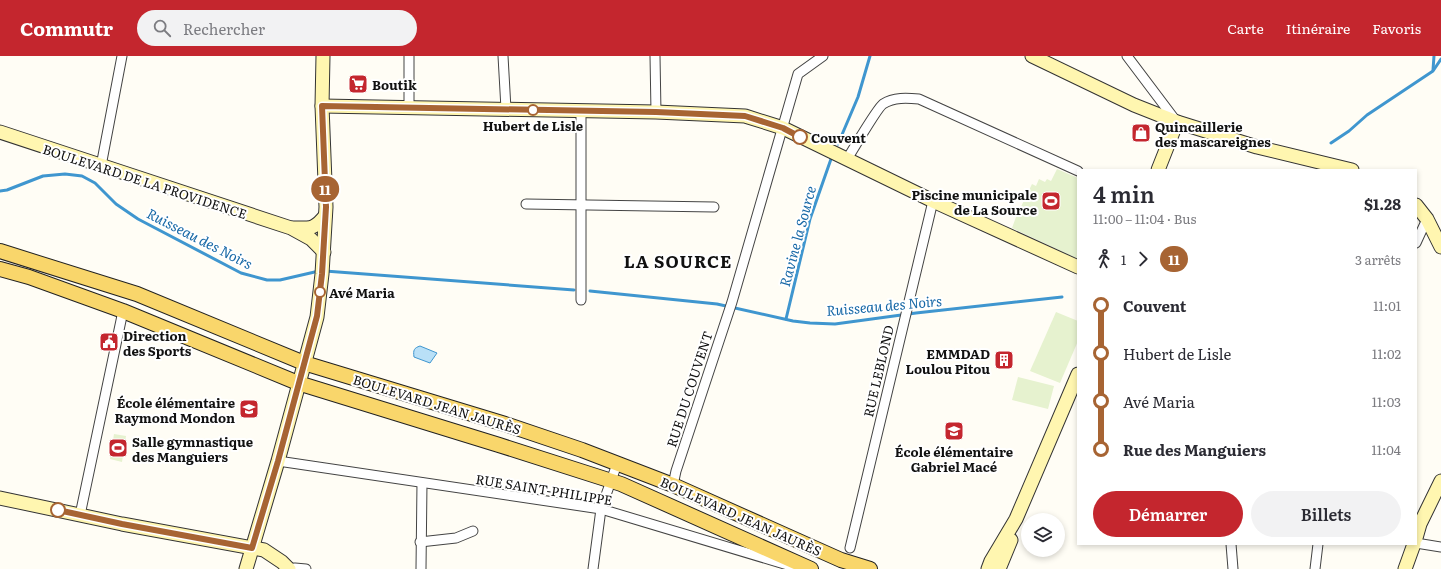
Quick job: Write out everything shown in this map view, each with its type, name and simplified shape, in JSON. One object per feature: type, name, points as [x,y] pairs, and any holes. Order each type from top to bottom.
[{"type":"main road","name":"BOULEVARD JEAN JAURÈS","points":[[0,251],[137,294],[304,363],[582,450],[673,485],[841,560],[870,569]]},
{"type":"main road","name":"BOULEVARD JEAN JAURÈS","points":[[0,270],[29,277],[123,311],[298,383],[611,480],[811,569]]},
{"type":"street","points":[[101,166],[122,56]]},
{"type":"street","points":[[246,569],[278,461],[317,316],[322,277],[326,207],[322,106],[323,56]]},
{"type":"street","points":[[409,56],[409,107]]},
{"type":"street","points":[[502,56],[506,109]]},
{"type":"street","points":[[655,56],[656,112]]},
{"type":"street","name":"RUE DU COUVENT","points":[[673,485],[676,471],[731,306],[798,74],[823,56]]},
{"type":"street","points":[[1032,56],[1134,105],[1177,122],[1257,147],[1348,169]]},
{"type":"street","points":[[1127,56],[1177,122]]},
{"type":"street","points":[[847,159],[881,105],[893,100],[906,98],[919,100],[1077,171]]},
{"type":"street","points":[[322,106],[581,110],[745,116],[783,128],[933,201],[1077,267]]},
{"type":"street","points":[[581,110],[581,300]]},
{"type":"street","points":[[1158,169],[1177,122]]},
{"type":"street","name":"BOULEVARD DE LA PROVIDENCE","points":[[0,132],[291,228],[311,239],[323,257]]},
{"type":"street","name":"RUE LEBLOND","points":[[850,548],[933,201]]},
{"type":"street","points":[[526,204],[714,207]]},
{"type":"street","points":[[1417,206],[1427,219],[1441,247]]},
{"type":"street","name":"BOULEVARD DE LA PROVIDENCE","points":[[291,228],[308,228],[317,226],[325,216]]},
{"type":"street","points":[[1417,241],[1427,219]]},
{"type":"street","points":[[80,515],[123,311]]},
{"type":"street","points":[[988,569],[991,561],[1016,518],[1077,376]]},
{"type":"street","name":"RUE SAINT-PHILIPPE","points":[[278,461],[601,509],[801,569]]},
{"type":"street","points":[[593,569],[601,509],[617,464]]},
{"type":"street","points":[[1418,524],[1441,481]]},
{"type":"street","points":[[421,569],[420,542],[422,483]]},
{"type":"street","points":[[0,498],[137,527],[264,550],[290,569],[306,569]]},
{"type":"street","points":[[999,569],[1013,534],[1016,518]]},
{"type":"street","points":[[420,542],[456,538],[473,532]]},
{"type":"street","points":[[1417,543],[1441,547]]},
{"type":"street","points":[[1231,545],[1233,569]]},
{"type":"street","points":[[1315,569],[1318,545]]},
{"type":"street","points":[[1405,569],[1414,545]]},
{"type":"green space","name":"Piscine municipale de La Source","points":[[1057,169],[1077,178],[1077,259],[1012,228],[1032,184],[1036,186],[1039,179],[1045,182],[1047,179],[1051,181]]},
{"type":"green space","points":[[1056,312],[1077,321],[1077,343],[1060,383],[1030,371]]},
{"type":"green space","points":[[1018,377],[1054,386],[1048,409],[1012,400]]},
{"type":"green space","name":"Salle gymnastique des Manguiers","points":[[114,434],[126,436],[122,462],[110,459]]},
{"type":"water","points":[[420,346],[437,353],[430,363],[414,357],[414,350]]},
{"type":"waterway","name":"Ravine la Source","points":[[838,144],[858,97],[870,56]]},
{"type":"waterway","points":[[1433,70],[1434,56]]},
{"type":"waterway","name":"Ruisseau des Noirs","points":[[1331,143],[1349,131],[1367,115],[1433,71],[1441,59]]},
{"type":"waterway","name":"Ravine la Source","points":[[786,319],[810,219],[831,159]]},
{"type":"waterway","name":"Ruisseau des Noirs","points":[[0,191],[7,190],[43,176],[65,174],[82,176],[95,183],[116,204],[138,219],[241,273],[267,280],[280,280],[319,271]]},
{"type":"waterway","name":"Ruisseau des Noirs","points":[[325,271],[574,290]]},
{"type":"waterway","name":"Ruisseau des Noirs","points":[[590,291],[717,304],[793,321],[835,324],[916,313],[1062,297]]},
{"type":"bus line","name":"11","points":[[58,510],[122,524],[252,548],[278,461],[317,316],[324,252],[326,207],[322,106],[656,112],[745,116],[783,128],[800,137]]},
{"type":"place","name":"Boutik","points":[[358,84]]},
{"type":"place","name":"Hubert de Lisle","points":[[533,110]]},
{"type":"place","name":"Quincaillerie des mascareignes","points":[[1141,133]]},
{"type":"place","name":"Couvent","points":[[800,137]]},
{"type":"place","name":"Piscine municipale de La Source","points":[[1051,201]]},
{"type":"place","name":"Avé Maria","points":[[320,292]]},
{"type":"place","name":"Direction des Sports","points":[[109,342]]},
{"type":"place","name":"EMMDAD Loulou Pitou","points":[[1004,360]]},
{"type":"place","name":"École élémentaire Raymond Mondon","points":[[249,409]]},
{"type":"place","name":"École élémentaire Gabriel Macé","points":[[954,431]]},
{"type":"place","name":"Salle gymnastique des Manguiers","points":[[118,448]]},
{"type":"district","name":"LA SOURCE","points":[[678,260]]}]
